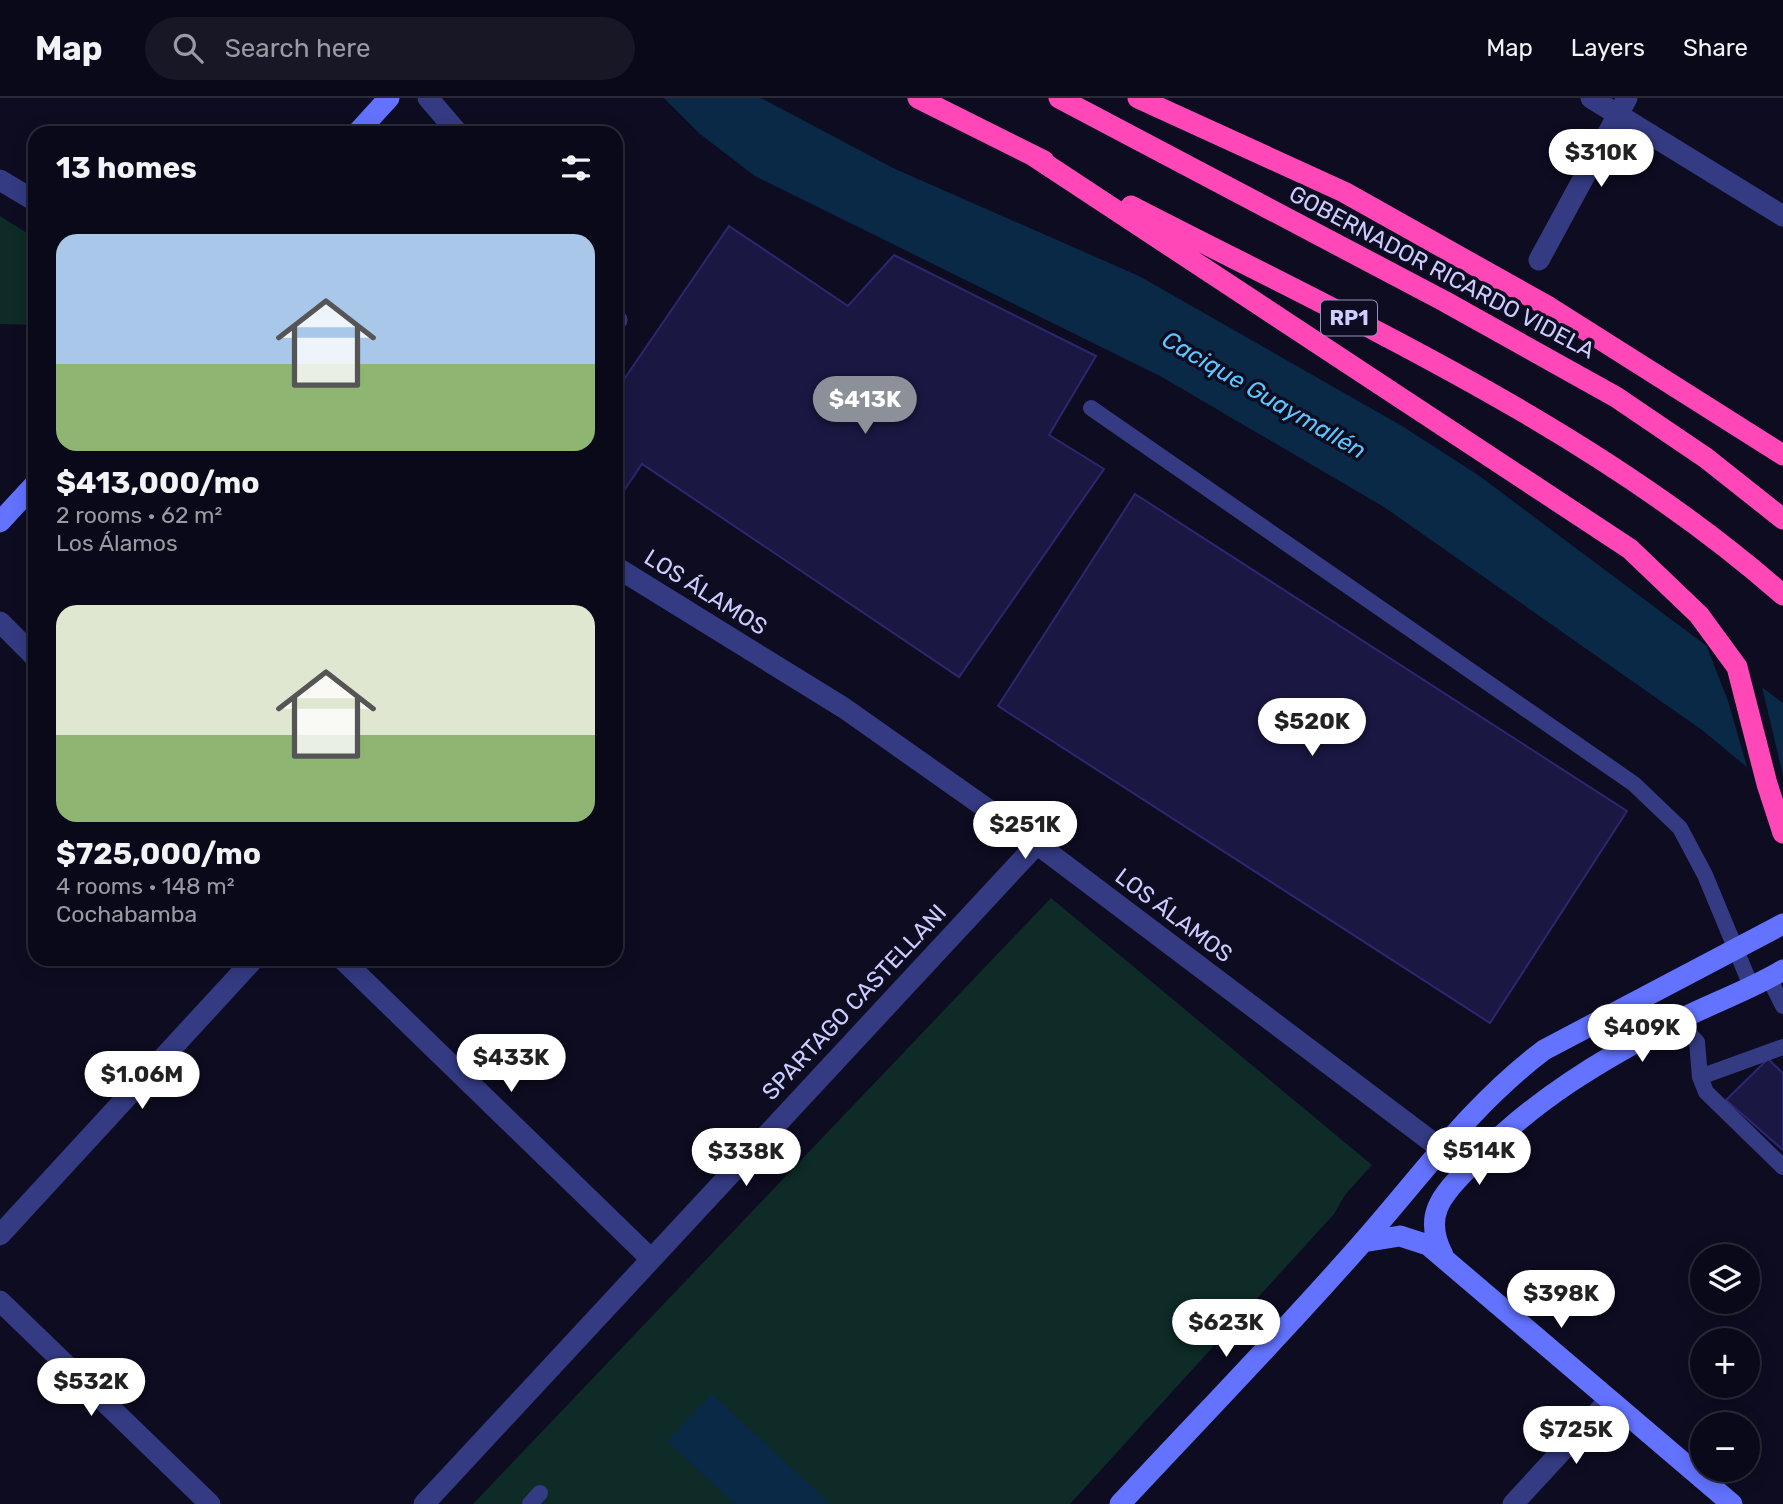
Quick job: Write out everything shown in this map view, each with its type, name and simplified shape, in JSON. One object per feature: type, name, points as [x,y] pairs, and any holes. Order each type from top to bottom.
[{"type":"highway","name":"RP1","points":[[918,98],[1400,344],[1506,404],[1617,471],[1689,520],[1759,573],[1783,595]]},
{"type":"highway","name":"GOBERNADOR RICARDO VIDELA","points":[[1059,98],[1444,301],[1616,397],[1706,458],[1783,519]]},
{"type":"highway","points":[[1138,98],[1344,192],[1549,307],[1783,455]]},
{"type":"highway","points":[[1032,155],[1630,549],[1699,615],[1737,667],[1767,784],[1783,833]]},
{"type":"street","points":[[363,126],[389,98]]},
{"type":"street","points":[[428,98],[452,126]]},
{"type":"street","points":[[1591,98],[1623,106],[1783,216]]},
{"type":"street","points":[[1539,260],[1623,106]]},
{"type":"street","points":[[0,180],[28,197]]},
{"type":"street","points":[[0,522],[28,492]]},
{"type":"street","name":"LOS ÁLAMOS","points":[[623,571],[844,708],[1037,844],[1440,1148]]},
{"type":"street","points":[[0,622],[28,650]]},
{"type":"street","name":"SPARTAGO CASTELLANI","points":[[424,1504],[1037,844]]},
{"type":"street","points":[[1120,1504],[1363,1242],[1484,1099],[1544,1050],[1783,924]]},
{"type":"street","points":[[0,1235],[248,966]]},
{"type":"street","points":[[349,966],[651,1259]]},
{"type":"street","points":[[1443,1255],[1433,1228],[1438,1204],[1489,1146],[1544,1098],[1575,1077],[1677,1021],[1768,978]]},
{"type":"street","points":[[1440,1148],[1463,1155],[1489,1146]]},
{"type":"street","points":[[1363,1242],[1400,1236],[1428,1245],[1443,1255],[1731,1504]]},
{"type":"street","points":[[0,1301],[210,1504]]},
{"type":"street","points":[[1513,1504],[1609,1400]]},
{"type":"lane","points":[[1091,408],[1634,784],[1680,828],[1706,875],[1735,949],[1768,978],[1783,1006]]},
{"type":"lane","points":[[1677,1021],[1697,1042],[1700,1077],[1706,1092],[1783,1167]]},
{"type":"lane","points":[[1700,1077],[1783,1047]]},
{"type":"green space","points":[[0,216],[28,234],[28,325],[0,324]]},
{"type":"green space","points":[[1051,898],[1372,1165],[1345,1195],[1334,1214],[1070,1504],[473,1504]]},
{"type":"water","name":"Cacique Guaymallén","points":[[664,98],[761,98],[893,168],[1139,276],[1402,426],[1478,475],[1783,703],[1783,797],[1702,730],[1384,507],[1160,376],[755,176],[700,134]]},
{"type":"water","points":[[712,1394],[830,1504],[735,1504],[667,1441]]},
{"type":"pier","points":[[1705,642],[1762,687],[1783,775],[1783,797],[1747,767],[1728,701]]},
{"type":"building","points":[[729,226],[848,306],[894,255],[1096,356],[1049,435],[1104,469],[959,677],[642,464],[623,492],[623,381]]},
{"type":"building","points":[[1135,494],[1627,811],[1490,1023],[998,706]]},
{"type":"building","points":[[1768,1059],[1783,1073],[1783,1150],[1726,1100]]}]
